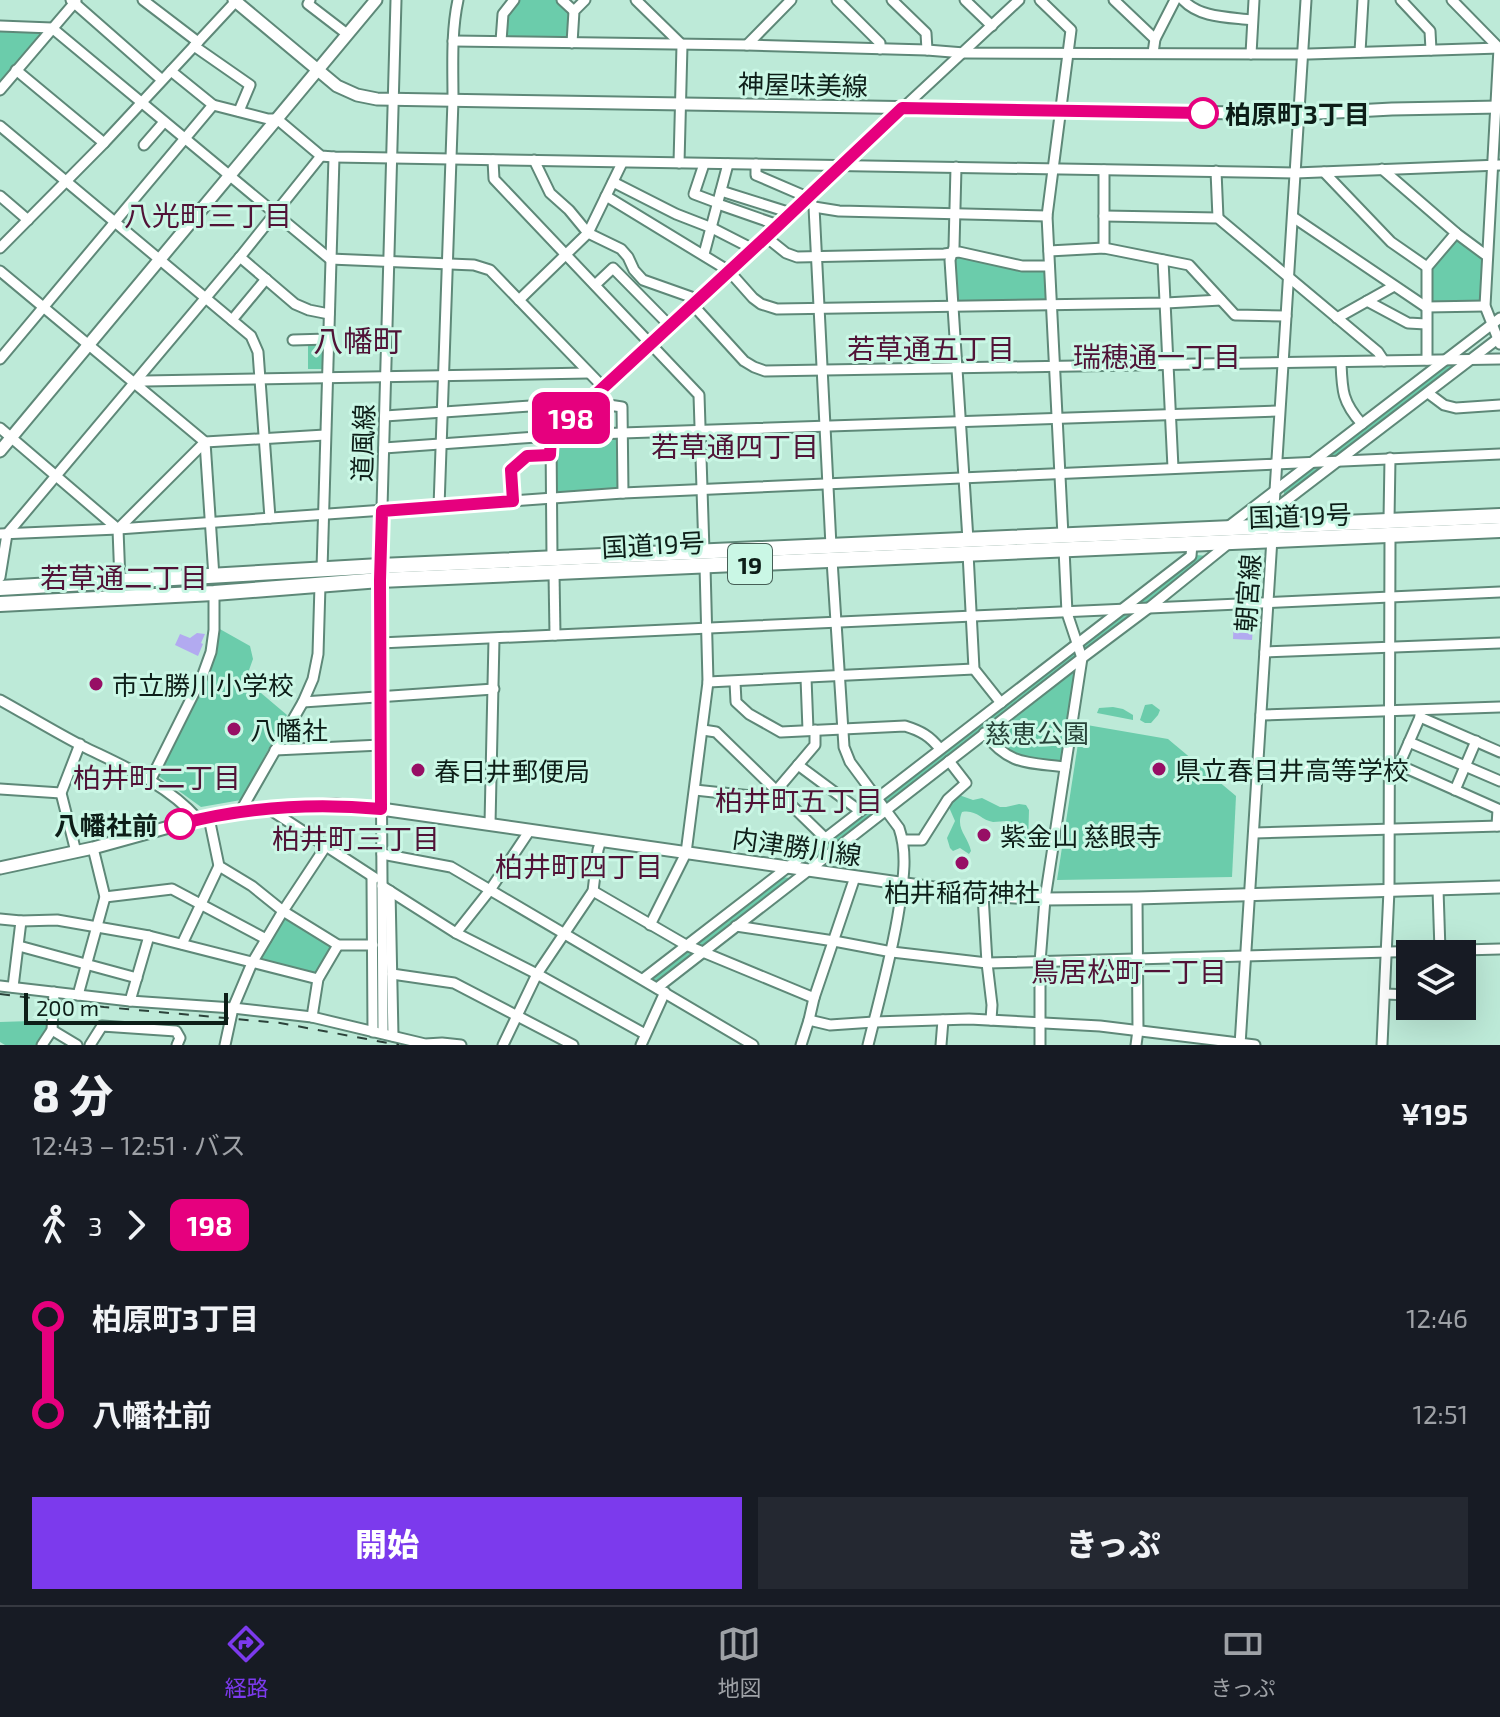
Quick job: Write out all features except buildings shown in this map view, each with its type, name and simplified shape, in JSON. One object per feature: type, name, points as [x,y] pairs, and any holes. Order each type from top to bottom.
[{"type":"highway","name":"国道19号","points":[[1390,528],[1500,516]]},
{"type":"highway","name":"国道19号","points":[[0,588],[214,577],[321,577],[1273,532],[1390,528],[1500,530]]},
{"type":"highway","name":"国道19号","points":[[1063,542],[1192,544],[1229,535]]},
{"type":"highway","name":"国道19号","points":[[0,604],[214,593],[321,577]]},
{"type":"main road","points":[[0,451],[376,0]]},
{"type":"main road","name":"神屋味美線","points":[[236,1],[337,86],[377,99],[1299,114],[1498,107]]},
{"type":"main road","name":"内津勝川線","points":[[0,868],[93,848],[203,818],[269,809],[336,805],[983,895],[1045,899],[1137,898],[1500,887]]},
{"type":"street","points":[[143,0],[250,85],[239,111]]},
{"type":"street","points":[[310,0],[308,4],[347,34]]},
{"type":"street","name":"道風線","points":[[378,1031],[382,854],[380,573],[396,0]]},
{"type":"street","points":[[439,507],[453,41],[458,0]]},
{"type":"street","points":[[501,41],[503,14],[514,0]]},
{"type":"street","points":[[562,0],[574,11]]},
{"type":"street","points":[[572,43],[574,11],[585,0]]},
{"type":"street","points":[[636,0],[682,45],[679,163]]},
{"type":"street","points":[[747,45],[791,0]]},
{"type":"street","points":[[837,0],[880,43],[880,49]]},
{"type":"street","points":[[892,0],[926,33],[927,50]]},
{"type":"street","points":[[965,0],[992,26]]},
{"type":"street","points":[[555,635],[551,436],[1019,0]]},
{"type":"street","points":[[1040,0],[1071,30],[1047,216],[1067,613],[1082,658],[1045,899],[1040,962],[1040,1045]]},
{"type":"street","points":[[1114,0],[1155,39]]},
{"type":"street","points":[[1153,53],[1155,39],[1175,0]]},
{"type":"street","points":[[1183,0],[1201,13],[1252,20]]},
{"type":"street","points":[[1251,54],[1254,0]]},
{"type":"street","name":"朝宮線","points":[[1240,1044],[1306,0]]},
{"type":"street","points":[[1360,52],[1363,0]]},
{"type":"street","points":[[1401,0],[1430,31],[1431,50]]},
{"type":"street","points":[[1274,510],[1499,340],[1496,321],[1485,306],[1487,256],[1495,217],[1500,48],[1452,0]]},
{"type":"street","points":[[0,90],[73,1],[162,80]]},
{"type":"street","points":[[0,248],[104,143],[236,1]]},
{"type":"street","points":[[0,26],[52,28],[330,259],[474,265],[490,270],[604,388]]},
{"type":"street","points":[[453,41],[747,45],[964,53],[1303,54],[1500,48]]},
{"type":"street","points":[[16,70],[104,143]]},
{"type":"street","points":[[171,71],[213,105],[277,119],[321,156],[334,157],[1295,173],[1496,165]]},
{"type":"street","points":[[0,359],[213,105]]},
{"type":"street","points":[[144,145],[164,122]]},
{"type":"street","points":[[0,126],[251,336],[258,352],[270,518]]},
{"type":"street","points":[[0,577],[3,534],[135,383],[321,156]]},
{"type":"street","points":[[240,812],[303,702],[313,679],[318,654],[334,157]]},
{"type":"street","points":[[493,160],[494,179],[699,395],[708,682],[686,853],[650,925]]},
{"type":"street","points":[[534,160],[550,193],[588,233],[621,249],[643,280],[691,297],[744,361],[765,371],[1500,359]]},
{"type":"street","points":[[519,300],[588,233],[622,163]]},
{"type":"street","points":[[704,164],[694,194],[778,225]]},
{"type":"street","points":[[704,254],[728,164]]},
{"type":"street","points":[[756,164],[756,175],[807,197],[814,207],[844,747],[850,762],[899,828],[903,840],[903,883],[892,952],[868,1045]]},
{"type":"street","points":[[956,167],[953,306],[974,669],[1001,703]]},
{"type":"street","points":[[1382,169],[1487,256]]},
{"type":"street","points":[[1104,170],[1104,248]]},
{"type":"street","points":[[1216,171],[1218,218]]},
{"type":"street","points":[[1324,172],[1391,242],[1427,267]]},
{"type":"street","points":[[613,182],[753,249]]},
{"type":"street","points":[[721,191],[791,213]]},
{"type":"street","points":[[0,196],[28,220]]},
{"type":"street","points":[[606,196],[704,254],[729,271],[753,298],[777,309],[1221,300]]},
{"type":"street","points":[[814,207],[839,211],[1047,216]]},
{"type":"street","points":[[1104,216],[1218,218],[1378,352],[1384,361]]},
{"type":"street","points":[[1293,217],[1426,307],[1485,306]]},
{"type":"street","points":[[1427,360],[1427,267],[1456,233]]},
{"type":"street","points":[[766,237],[786,253],[797,257],[959,252],[1022,266],[1049,266]]},
{"type":"street","points":[[1049,251],[1104,248],[1189,265],[1235,315],[1286,316]]},
{"type":"street","points":[[240,257],[295,304],[329,314]]},
{"type":"street","points":[[1163,260],[1173,468]]},
{"type":"street","points":[[595,285],[613,268],[670,326]]},
{"type":"street","points":[[0,271],[205,442],[214,577]]},
{"type":"street","points":[[232,320],[266,279]]},
{"type":"street","points":[[640,296],[653,284]]},
{"type":"street","points":[[1337,318],[1394,286]]},
{"type":"street","points":[[1367,301],[1408,323],[1426,324]]},
{"type":"street","points":[[643,979],[860,811],[881,804],[949,761],[1150,607],[1275,490],[1496,321]]},
{"type":"street","points":[[293,340],[328,339]]},
{"type":"street","points":[[1341,362],[1346,403],[1362,424]]},
{"type":"street","points":[[135,383],[588,373]]},
{"type":"street","points":[[1428,393],[1444,405],[1456,408],[1500,405]]},
{"type":"street","points":[[385,416],[589,402],[622,407],[623,493]]},
{"type":"street","points":[[384,448],[622,433],[1279,411]]},
{"type":"street","points":[[0,428],[118,529],[120,582]]},
{"type":"street","points":[[118,529],[205,442],[325,435]]},
{"type":"street","points":[[3,534],[118,529],[623,493],[1500,454]]},
{"type":"street","points":[[513,501],[511,470],[527,456],[550,455]]},
{"type":"street","points":[[1382,1045],[1394,765],[1389,711],[1390,458]]},
{"type":"street","points":[[641,1045],[661,990],[704,951],[809,869],[940,749],[1191,556],[1192,544]]},
{"type":"street","points":[[380,643],[1500,592]]},
{"type":"street","points":[[151,779],[202,677],[211,652],[214,593]]},
{"type":"street","points":[[490,824],[494,639]]},
{"type":"street","points":[[1265,652],[1500,643]]},
{"type":"street","points":[[708,682],[974,669]]},
{"type":"street","points":[[695,790],[770,798],[815,745],[806,678]]},
{"type":"street","points":[[735,682],[736,702],[749,714],[781,732],[905,726],[920,730],[932,738],[940,749]]},
{"type":"street","points":[[303,702],[494,689]]},
{"type":"street","points":[[0,700],[151,779],[203,818],[219,866],[252,886],[283,911],[338,945],[373,945]]},
{"type":"street","points":[[1261,715],[1420,713],[1500,707]]},
{"type":"street","points":[[1420,713],[1500,752]]},
{"type":"street","points":[[1394,765],[1409,742],[1420,713]]},
{"type":"street","points":[[703,730],[716,732],[825,838]]},
{"type":"street","points":[[984,733],[1009,757],[1065,767]]},
{"type":"street","points":[[1455,790],[1476,741]]},
{"type":"street","points":[[1409,742],[1500,781]]},
{"type":"street","points":[[76,852],[61,793],[80,744]]},
{"type":"street","points":[[275,750],[381,745]]},
{"type":"street","points":[[903,840],[922,840],[948,799],[966,783],[949,761]]},
{"type":"street","points":[[798,765],[860,811]]},
{"type":"street","points":[[1254,833],[1499,826],[1498,809],[1394,765],[1258,769]]},
{"type":"street","points":[[0,789],[61,793]]},
{"type":"street","points":[[269,809],[456,933],[645,1034]]},
{"type":"street","points":[[456,933],[490,890],[530,830]]},
{"type":"street","points":[[503,1045],[537,974],[593,891],[601,840]]},
{"type":"street","points":[[225,1045],[233,1008],[252,963],[326,846]]},
{"type":"street","points":[[78,995],[105,897],[93,848]]},
{"type":"street","points":[[382,854],[451,867],[753,1045]]},
{"type":"street","points":[[182,944],[219,866]]},
{"type":"street","points":[[801,1045],[855,877]]},
{"type":"street","points":[[378,1031],[373,945],[381,884]]},
{"type":"street","points":[[381,884],[392,974],[393,1036]]},
{"type":"street","points":[[105,897],[172,889],[266,939]]},
{"type":"street","points":[[1436,940],[1438,889]]},
{"type":"street","points":[[593,891],[686,945],[814,998]]},
{"type":"street","points":[[983,895],[991,1020]]},
{"type":"street","points":[[1136,1045],[1137,898]]},
{"type":"street","points":[[0,919],[57,920],[149,936],[318,979]]},
{"type":"street","points":[[13,987],[21,921]]},
{"type":"street","points":[[736,926],[892,952],[987,963],[1396,952]]},
{"type":"street","points":[[130,1001],[149,936]]},
{"type":"street","points":[[312,1017],[318,979],[338,945]]},
{"type":"street","points":[[19,946],[137,978]]},
{"type":"street","points":[[1476,950],[1500,949]]},
{"type":"street","points":[[392,974],[454,983],[573,1045]]},
{"type":"street","points":[[0,986],[312,1017],[425,1044],[461,1045]]},
{"type":"street","points":[[42,1045],[52,1030],[54,992]]},
{"type":"street","points":[[1385,994],[1396,994]]},
{"type":"street","points":[[809,1020],[830,1025],[991,1020],[1100,1026],[1255,1045]]},
{"type":"street","points":[[941,1045],[943,1020]]},
{"type":"street","points":[[90,1045],[102,1026],[176,1031],[180,1038],[177,1045]]},
{"type":"street","points":[[52,1030],[77,1045]]},
{"type":"green space","points":[[518,0],[557,0],[568,12],[569,36],[505,35],[506,15]]},
{"type":"green space","points":[[0,29],[42,31],[43,34],[0,84]]},
{"type":"green space","points":[[1457,237],[1483,258],[1481,303],[1433,304],[1429,302],[1430,268]]},
{"type":"green space","points":[[959,254],[1046,270],[1047,299],[1045,302],[958,303],[953,259]]},
{"type":"green space","points":[[308,342],[322,342],[322,369],[308,369]]},
{"type":"green space","points":[[1445,362],[1459,363],[1338,456],[1324,457]]},
{"type":"green space","points":[[616,436],[618,489],[555,490],[553,441],[557,437]]},
{"type":"green space","points":[[1311,466],[1326,466],[1284,498],[1284,488]]},
{"type":"green space","points":[[1196,555],[1208,556],[1147,603],[1133,604]]},
{"type":"green space","points":[[359,576],[24,596],[0,596],[0,593]]},
{"type":"green space","points":[[1135,613],[1085,652],[1082,643],[1120,614]]},
{"type":"green space","points":[[218,628],[250,646],[253,659],[244,684],[255,693],[261,693],[287,715],[241,800],[201,807],[157,775],[206,679],[216,654]]},
{"type":"green space","points":[[1075,649],[1078,657],[887,804],[882,798]]},
{"type":"green space","name":"慈恵公園","points":[[1073,669],[1076,671],[1062,761],[1037,761],[1021,757],[990,735],[991,732]]},
{"type":"green space","points":[[1152,704],[1160,710],[1151,723],[1145,723],[1140,720],[1145,705]]},
{"type":"green space","points":[[1113,707],[1133,715],[1133,720],[1097,713],[1099,708]]},
{"type":"green space","points":[[1081,724],[1168,739],[1236,796],[1232,877],[1057,880]]},
{"type":"green space","points":[[959,795],[973,800],[982,798],[1000,807],[1026,805],[1029,810],[1028,845],[1024,849],[1017,845],[1007,821],[993,822],[967,811],[962,812],[960,823],[971,851],[969,854],[960,848],[953,851],[947,838],[955,821],[948,805]]},
{"type":"green space","points":[[875,803],[880,809],[815,859],[805,857]]},
{"type":"green space","points":[[780,877],[791,878],[703,946],[695,944]]},
{"type":"green space","points":[[287,916],[332,944],[333,948],[317,973],[261,961],[283,917]]},
{"type":"green space","points":[[686,949],[694,953],[656,982],[649,978]]},
{"type":"green space","points":[[43,1021],[48,1026],[38,1045],[5,1045],[0,1042],[0,1022]]},
{"type":"shaded area","points":[[1234,614],[1254,615],[1252,640],[1233,639]]},
{"type":"shaded area","points":[[197,633],[205,634],[198,656],[175,645],[180,634],[190,638]]},
{"type":"railway","points":[[0,994],[280,1023],[399,1045]]},
{"type":"bus line","name":"198","points":[[180,824],[240,812],[301,806],[381,809],[382,511],[513,501],[511,470],[527,456],[550,455],[551,436],[902,108],[1203,113]]},
{"type":"place","name":"柏原町3丁目","points":[[1203,113]]},
{"type":"place","name":"市立勝川小学校","points":[[96,684]]},
{"type":"place","name":"八幡社","points":[[234,729]]},
{"type":"place","name":"県立春日井高等学校","points":[[1159,769]]},
{"type":"place","name":"春日井郵便局","points":[[418,770]]},
{"type":"place","name":"八幡社前","points":[[180,824]]},
{"type":"place","name":"紫金山 慈眼寺","points":[[984,835]]},
{"type":"place","name":"柏井稲荷神社","points":[[962,863]]},
{"type":"district","name":"八光町三丁目","points":[[208,215]]},
{"type":"district","name":"八幡町","points":[[358,340]]},
{"type":"district","name":"若草通五丁目","points":[[931,348]]},
{"type":"district","name":"瑞穂通一丁目","points":[[1157,356]]},
{"type":"district","name":"若草通四丁目","points":[[735,446]]},
{"type":"district","name":"若草通二丁目","points":[[124,577]]},
{"type":"district","name":"柏井町二丁目","points":[[157,777]]},
{"type":"district","name":"柏井町五丁目","points":[[799,800]]},
{"type":"district","name":"柏井町三丁目","points":[[356,838]]},
{"type":"district","name":"柏井町四丁目","points":[[579,866]]},
{"type":"district","name":"鳥居松町一丁目","points":[[1129,971]]}]
